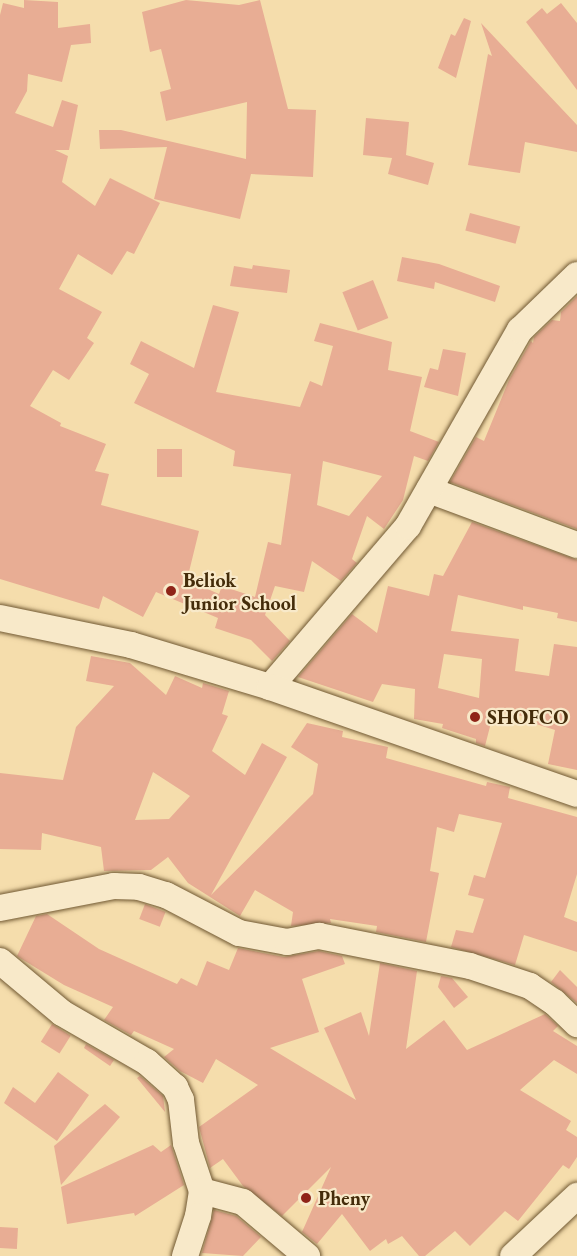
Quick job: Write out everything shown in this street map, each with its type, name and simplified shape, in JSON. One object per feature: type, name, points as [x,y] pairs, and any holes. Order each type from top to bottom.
[{"type":"street","points":[[270,687],[408,526],[520,330],[577,275]]},
{"type":"street","points":[[429,490],[577,545]]},
{"type":"street","points":[[0,618],[131,645],[270,687],[577,794]]},
{"type":"street","points":[[0,908],[114,886],[139,887],[166,895],[239,933],[287,942],[319,936],[470,966],[530,986],[554,1002],[577,1024]]},
{"type":"street","points":[[0,961],[62,1012],[147,1062],[175,1087],[181,1100],[186,1143],[202,1191],[198,1216],[184,1256]]},
{"type":"street","points":[[202,1191],[243,1202],[307,1256]]},
{"type":"street","points":[[513,1256],[577,1196]]},
{"type":"building","points":[[24,0],[58,2],[58,28],[90,24],[91,43],[71,45],[62,82],[28,74],[27,91],[15,113],[53,127],[62,100],[78,105],[69,150],[55,150],[68,156],[62,182],[95,206],[110,178],[160,203],[134,254],[127,251],[112,275],[78,254],[59,289],[102,312],[87,338],[94,343],[69,380],[53,370],[30,406],[61,423],[60,426],[106,444],[95,471],[109,474],[101,505],[199,531],[187,580],[219,594],[222,586],[255,597],[268,542],[281,545],[291,474],[233,466],[235,451],[134,403],[149,374],[130,364],[141,341],[194,368],[213,305],[239,312],[216,392],[300,407],[310,381],[322,386],[333,346],[314,341],[320,323],[392,342],[388,370],[422,377],[410,431],[439,442],[428,461],[414,456],[403,500],[384,529],[367,516],[352,559],[357,563],[341,581],[312,561],[304,592],[275,586],[265,615],[290,641],[272,661],[251,640],[215,628],[218,618],[156,592],[143,617],[103,596],[99,609],[0,579],[0,15],[3,3],[24,8]],"holes":[[[323,461],[382,476],[349,516],[317,505]]]},
{"type":"building","points":[[186,0],[239,5],[260,0],[288,109],[316,110],[313,177],[251,174],[240,219],[154,199],[167,147],[100,149],[99,130],[121,130],[246,159],[247,102],[166,121],[160,92],[171,89],[161,49],[150,52],[142,12]]},
{"type":"building","points":[[561,3],[577,23],[577,90],[526,22],[542,8],[547,14]]},
{"type":"building","points":[[464,18],[471,21],[456,78],[438,68],[451,34],[455,36]]},
{"type":"building","points":[[481,23],[577,125],[577,152],[525,142],[520,173],[468,165],[488,54],[492,56]]},
{"type":"building","points":[[366,118],[409,122],[406,155],[434,163],[428,185],[388,174],[392,158],[363,155]]},
{"type":"building","points":[[470,213],[520,226],[516,244],[465,230]]},
{"type":"building","points":[[402,257],[439,264],[500,286],[495,302],[435,282],[434,289],[397,281]]},
{"type":"building","points":[[253,265],[290,270],[287,293],[230,286],[234,266],[252,269]]},
{"type":"building","points":[[373,280],[388,318],[358,330],[342,292]]},
{"type":"building","points":[[577,296],[577,529],[450,482],[476,437],[484,441],[509,380],[531,341],[533,343],[534,337],[552,320],[560,321],[561,312]]},
{"type":"building","points":[[443,349],[466,353],[458,396],[424,387],[430,368],[438,370]]},
{"type":"building","points":[[157,449],[182,449],[182,477],[157,477]]},
{"type":"building","points":[[472,522],[577,560],[577,622],[557,618],[558,613],[523,606],[523,610],[458,595],[451,631],[519,639],[515,671],[549,676],[554,644],[577,647],[577,770],[548,764],[555,730],[536,724],[538,719],[494,711],[485,746],[476,743],[476,739],[442,728],[443,724],[414,719],[415,689],[382,684],[373,702],[298,677],[352,614],[377,633],[388,586],[429,596],[434,574],[443,576]],"holes":[[[444,654],[482,659],[479,698],[438,688]]]},
{"type":"building","points":[[91,656],[130,663],[166,695],[175,676],[202,688],[203,683],[229,691],[222,714],[228,716],[212,751],[245,775],[262,743],[287,757],[211,895],[313,794],[318,764],[291,747],[307,723],[343,731],[342,737],[388,747],[386,758],[486,786],[487,782],[510,787],[508,798],[577,817],[577,874],[564,917],[577,922],[577,952],[524,935],[515,965],[451,947],[456,930],[473,933],[484,899],[468,895],[474,875],[485,878],[502,823],[459,814],[454,832],[437,827],[430,871],[439,873],[426,942],[376,932],[377,926],[330,919],[331,923],[291,926],[293,912],[255,890],[240,916],[188,883],[168,857],[151,870],[104,871],[101,847],[42,833],[41,850],[0,849],[0,773],[63,780],[76,727],[114,686],[86,681]],"holes":[[[153,772],[190,796],[169,819],[135,820]]]},
{"type":"building","points":[[145,904],[166,912],[160,927],[139,919]]},
{"type":"building","points":[[47,914],[99,949],[177,984],[181,978],[197,986],[207,961],[229,970],[238,948],[284,957],[319,951],[342,956],[345,964],[302,979],[319,1032],[270,1048],[356,1100],[324,1028],[361,1012],[369,1036],[380,963],[417,971],[406,1049],[444,1020],[467,1050],[545,1014],[558,1026],[553,1031],[577,1046],[577,1074],[554,1060],[520,1090],[571,1121],[566,1130],[577,1137],[577,1157],[569,1169],[563,1165],[518,1221],[505,1211],[470,1246],[455,1231],[425,1256],[419,1256],[402,1236],[388,1244],[386,1239],[370,1251],[342,1214],[317,1244],[302,1232],[331,1167],[282,1216],[243,1186],[223,1159],[210,1168],[199,1127],[258,1085],[216,1059],[203,1083],[180,1071],[164,1057],[174,1049],[134,1031],[131,1035],[104,1020],[113,1007],[64,985],[17,956],[36,916]]},
{"type":"building","points":[[560,970],[577,987],[577,1003],[551,982]]},
{"type":"building","points":[[441,976],[452,978],[468,997],[454,1008],[438,987]]},
{"type":"building","points":[[52,1024],[71,1036],[60,1053],[41,1042]]},
{"type":"building","points":[[86,1044],[114,1060],[110,1066],[84,1048]]},
{"type":"building","points":[[58,1072],[89,1095],[57,1141],[4,1103],[13,1087],[35,1103]]},
{"type":"building","points":[[140,1076],[163,1096],[165,1112],[137,1078]]},
{"type":"building","points":[[105,1104],[120,1117],[61,1185],[54,1146]]},
{"type":"building","points":[[153,1145],[161,1152],[171,1145],[184,1185],[135,1216],[134,1213],[67,1224],[61,1187]]},
{"type":"building","points":[[214,1210],[236,1216],[261,1237],[243,1256],[202,1253]]},
{"type":"building","points":[[0,1227],[18,1228],[17,1249],[0,1248]]},
{"type":"place","name":"Beliok Junior School","points":[[171,591]]},
{"type":"place","name":"SHOFCO","points":[[475,717]]},
{"type":"place","name":"Pheny","points":[[306,1198]]}]
